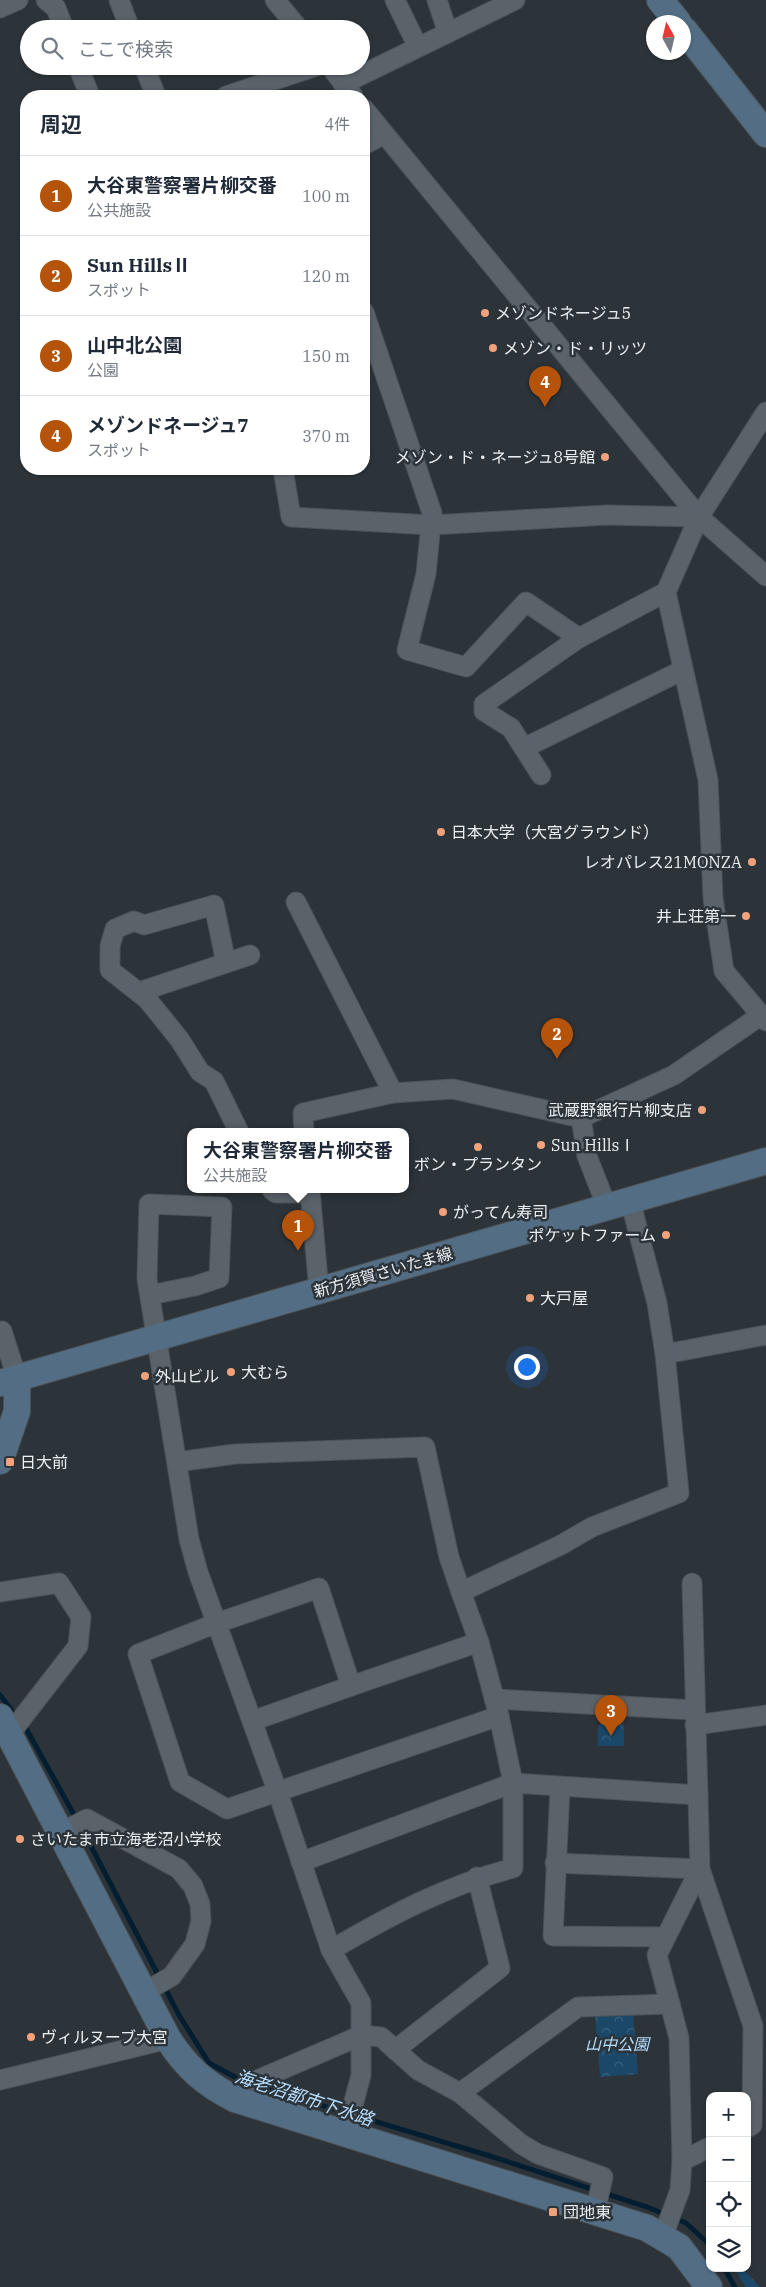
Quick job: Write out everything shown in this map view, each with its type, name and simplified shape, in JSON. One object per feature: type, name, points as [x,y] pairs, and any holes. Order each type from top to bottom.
[{"type":"street","points":[[0,8],[18,0]]},
{"type":"street","points":[[46,0],[56,8],[61,20]]},
{"type":"street","points":[[119,0],[127,20]]},
{"type":"street","points":[[275,0],[292,20]]},
{"type":"street","points":[[395,0],[418,47]]},
{"type":"street","points":[[437,0],[448,33]]},
{"type":"street","points":[[337,75],[348,90],[418,47],[515,0]]},
{"type":"street","points":[[660,0],[672,15]]},
{"type":"street","points":[[691,39],[766,134]]},
{"type":"street","points":[[82,75],[88,90]]},
{"type":"street","points":[[148,75],[154,90]]},
{"type":"street","points":[[244,90],[290,75]]},
{"type":"street","points":[[370,116],[699,517],[766,576]]},
{"type":"street","points":[[370,142],[384,134]]},
{"type":"street","points":[[370,330],[432,514],[426,574],[407,650],[466,668],[526,602],[579,638]]},
{"type":"street","points":[[304,1128],[303,1113],[393,1093],[453,1089],[581,1118],[674,1075],[763,1018],[724,971],[713,898],[708,780],[666,592],[699,517],[766,412]]},
{"type":"street","points":[[284,475],[292,517],[431,525],[607,515],[699,517]]},
{"type":"street","points":[[541,775],[511,728],[484,711],[484,704],[579,638],[666,592]]},
{"type":"street","points":[[524,748],[683,670]]},
{"type":"street","points":[[296,902],[393,1093]]},
{"type":"street","points":[[226,963],[214,905],[144,926],[134,921],[115,929],[110,946],[110,970],[147,998],[180,1040],[200,1072],[214,1082],[237,1128]]},
{"type":"street","points":[[138,992],[250,955]]},
{"type":"street","points":[[461,1592],[561,1545],[592,1527],[679,1494],[665,1354],[657,1303],[618,1203],[587,1156],[581,1118]]},
{"type":"street","name":"新方須賀さいたま線","points":[[9,1381],[766,1161]]},
{"type":"street","points":[[310,1193],[320,1291]]},
{"type":"street","points":[[150,1295],[195,1286],[219,1278],[222,1207],[149,1204],[147,1280],[190,1539],[198,1572],[278,1793],[330,1950],[361,2003],[362,2075],[346,2132]]},
{"type":"street","points":[[0,1462],[17,1411],[9,1381],[2,1331]]},
{"type":"street","points":[[665,1354],[766,1335]]},
{"type":"street","points":[[177,1462],[235,1454],[425,1447],[449,1557],[479,1642],[513,1783],[513,1868],[477,1877],[400,1910],[330,1950]]},
{"type":"street","points":[[0,1592],[59,1583],[81,1617],[78,1646],[4,1726],[143,1993],[182,2061],[197,2076],[214,2089],[235,2099],[346,2132],[647,2228],[669,2221]]},
{"type":"street","points":[[692,1584],[700,1869],[753,2026],[751,2126]]},
{"type":"street","points":[[351,1686],[319,1588],[217,1623],[138,1654],[180,1782],[228,1809],[278,1793],[496,1708],[695,1717],[766,1714]]},
{"type":"street","points":[[252,1721],[479,1642]]},
{"type":"street","points":[[302,1862],[513,1783],[560,1788],[698,1795]]},
{"type":"street","points":[[560,1788],[553,1936],[665,1937]]},
{"type":"street","points":[[60,1833],[87,1818],[179,1869],[193,1886],[200,1904],[200,1922],[194,1944],[172,1976],[143,1993]]},
{"type":"street","points":[[555,1863],[700,1869]]},
{"type":"street","points":[[700,1869],[657,1955],[679,2038],[682,2161],[680,2190],[669,2221],[679,2247],[690,2259],[709,2287]]},
{"type":"street","points":[[395,2050],[500,1968],[477,1877]]},
{"type":"street","points":[[460,2093],[578,2007],[670,2004]]},
{"type":"street","points":[[255,2081],[362,2035],[381,2037],[418,2070],[460,2093],[521,2144],[538,2154],[603,2177],[595,2212]]},
{"type":"street","points":[[0,2080],[168,2038]]},
{"type":"street","points":[[682,2161],[706,2149]]},
{"type":"green space","points":[[613,1713],[624,1713],[624,1746],[598,1746],[598,1726]]},
{"type":"green space","name":"山中公園","points":[[633,2012],[638,2074],[600,2077],[595,2015]]},
{"type":"green space","points":[[736,2272],[746,2272],[760,2287],[746,2287]]},
{"type":"waterway","name":"海老沼都市下水路","points":[[0,1695],[27,1730],[77,1820]]},
{"type":"waterway","name":"海老沼都市下水路","points":[[81,1827],[179,2015],[209,2063],[244,2082],[490,2156],[647,2207],[686,2223],[706,2241]]},
{"type":"waterway","name":"海老沼都市下水路","points":[[726,2272],[735,2287]]},
{"type":"place","name":"メゾンドネージュ5","points":[[485,313]]},
{"type":"place","name":"メゾン・ド・リッツ","points":[[493,348]]},
{"type":"place","name":"メゾンドネージュ7","points":[[545,407]]},
{"type":"place","name":"メゾン・ド・ネージュ8号館","points":[[605,457]]},
{"type":"place","name":"日本大学（大宮グラウンド）","points":[[441,832]]},
{"type":"place","name":"レオパレス21MONZA","points":[[752,862]]},
{"type":"place","name":"井上荘第一","points":[[746,916]]},
{"type":"place","name":"Sun HillsⅡ","points":[[557,1059]]},
{"type":"place","name":"武蔵野銀行片柳支店","points":[[702,1110]]},
{"type":"place","name":"Sun HillsⅠ","points":[[541,1145]]},
{"type":"place","name":"ボン・プランタン","points":[[478,1147]]},
{"type":"place","name":"がってん寿司","points":[[443,1212]]},
{"type":"place","name":"ポケットファーム","points":[[666,1235]]},
{"type":"place","name":"大谷東警察署片柳交番","points":[[298,1251]]},
{"type":"place","name":"大戸屋","points":[[530,1298]]},
{"type":"place","name":"大むら","points":[[231,1372]]},
{"type":"place","name":"外山ビル","points":[[145,1376]]},
{"type":"place","name":"日大前","points":[[10,1462]]},
{"type":"place","name":"山中北公園","points":[[611,1736]]},
{"type":"place","name":"さいたま市立海老沼小学校","points":[[20,1839]]},
{"type":"place","name":"ヴィルヌーブ大宮","points":[[31,2037]]},
{"type":"place","name":"団地東","points":[[553,2212]]}]
